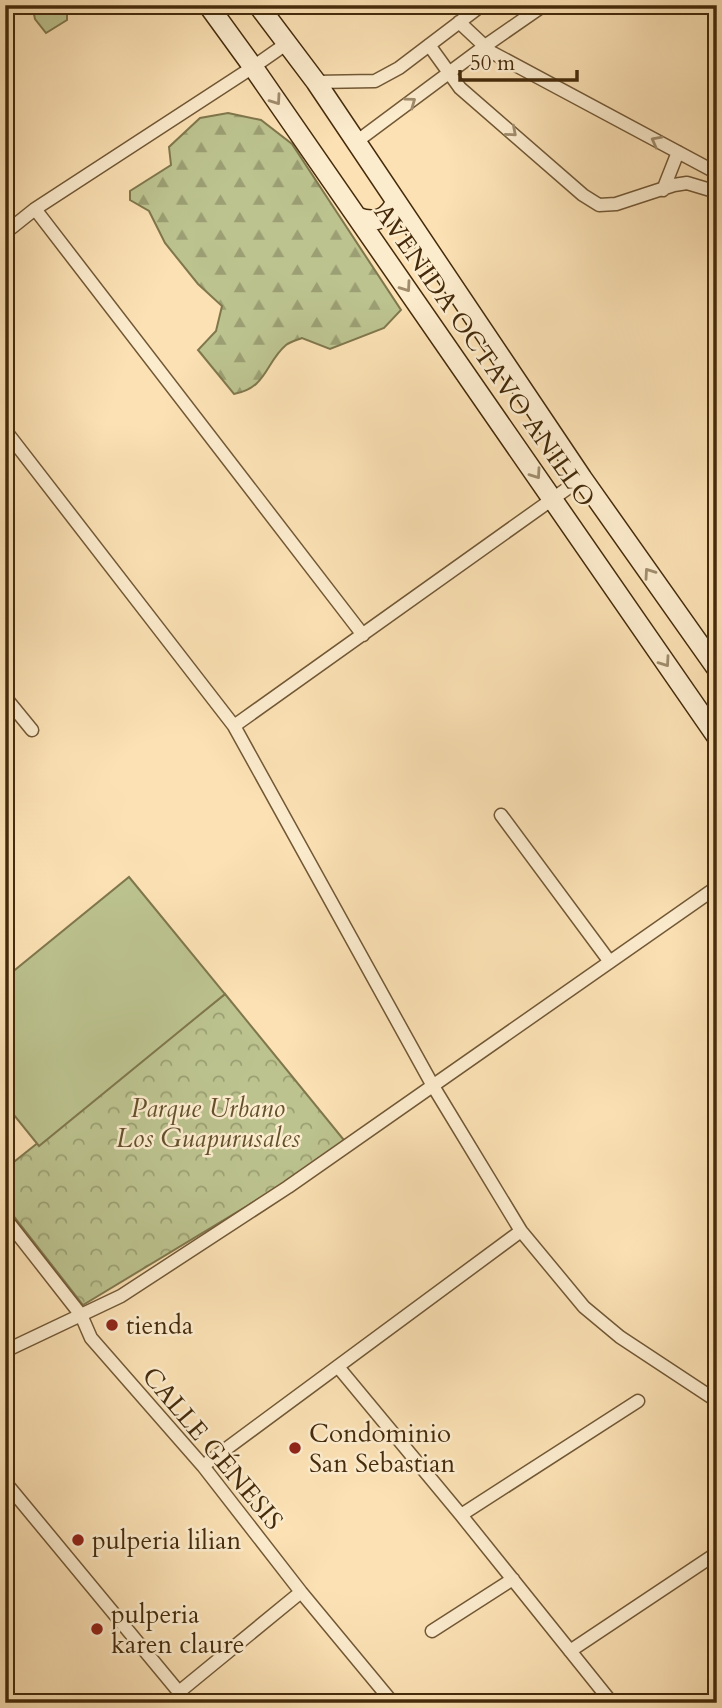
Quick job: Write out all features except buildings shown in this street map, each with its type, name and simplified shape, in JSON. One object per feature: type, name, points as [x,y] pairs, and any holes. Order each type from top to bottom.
[{"type":"street","name":"AVENIDA OCTAVO ANILLO","points":[[208,5],[717,737]]},
{"type":"street","name":"AVENIDA OCTAVO ANILLO","points":[[258,5],[316,82],[582,478],[717,669]]},
{"type":"street","points":[[316,82],[374,80],[399,68],[482,5]]},
{"type":"street","points":[[356,142],[544,5]]},
{"type":"street","points":[[459,22],[498,56],[717,173]]},
{"type":"street","points":[[5,233],[35,209],[286,44]]},
{"type":"street","points":[[429,45],[460,88],[583,195],[599,205],[616,204],[687,183],[717,192]]},
{"type":"street","points":[[663,190],[678,152]]},
{"type":"street","points":[[358,218],[373,221],[381,219],[393,209],[396,201]]},
{"type":"street","points":[[35,209],[363,635]]},
{"type":"street","points":[[5,430],[234,726],[433,1086],[521,1231],[584,1307],[620,1338],[717,1401]]},
{"type":"street","points":[[234,726],[582,478]]},
{"type":"street","points":[[5,697],[32,730]]},
{"type":"street","points":[[501,815],[610,962]]},
{"type":"street","points":[[5,1351],[121,1296],[166,1267],[288,1187],[717,887]]},
{"type":"street","name":"CALLE GÉNESIS","points":[[5,1218],[81,1315],[91,1339],[203,1466],[301,1592],[393,1703]]},
{"type":"street","points":[[203,1466],[521,1231]]},
{"type":"street","points":[[339,1367],[612,1703]]},
{"type":"street","points":[[461,1515],[638,1401]]},
{"type":"street","points":[[5,1482],[188,1703]]},
{"type":"street","points":[[570,1651],[717,1553]]},
{"type":"street","points":[[432,1631],[513,1579]]},
{"type":"street","points":[[179,1692],[301,1592]]},
{"type":"green space","points":[[32,5],[62,5],[67,13],[67,20],[46,33],[35,19]]},
{"type":"green space","points":[[228,113],[261,120],[292,144],[401,310],[384,328],[330,349],[302,338],[289,343],[279,352],[259,381],[245,391],[234,394],[198,350],[216,331],[222,306],[198,284],[165,243],[149,211],[130,200],[130,191],[171,165],[169,147],[200,118]]},
{"type":"green space","points":[[129,877],[225,994],[39,1146],[5,1104],[5,978]]},
{"type":"green space","name":"Parque Urbano Los Guapurusales","points":[[225,994],[348,1145],[83,1305],[5,1205],[5,1169]]},
{"type":"place","name":"tienda","points":[[112,1325]]},
{"type":"place","name":"Condominio San Sebastian","points":[[295,1448]]},
{"type":"place","name":"pulperia lilian","points":[[78,1540]]},
{"type":"place","name":"pulperia karen claure","points":[[97,1629]]}]
